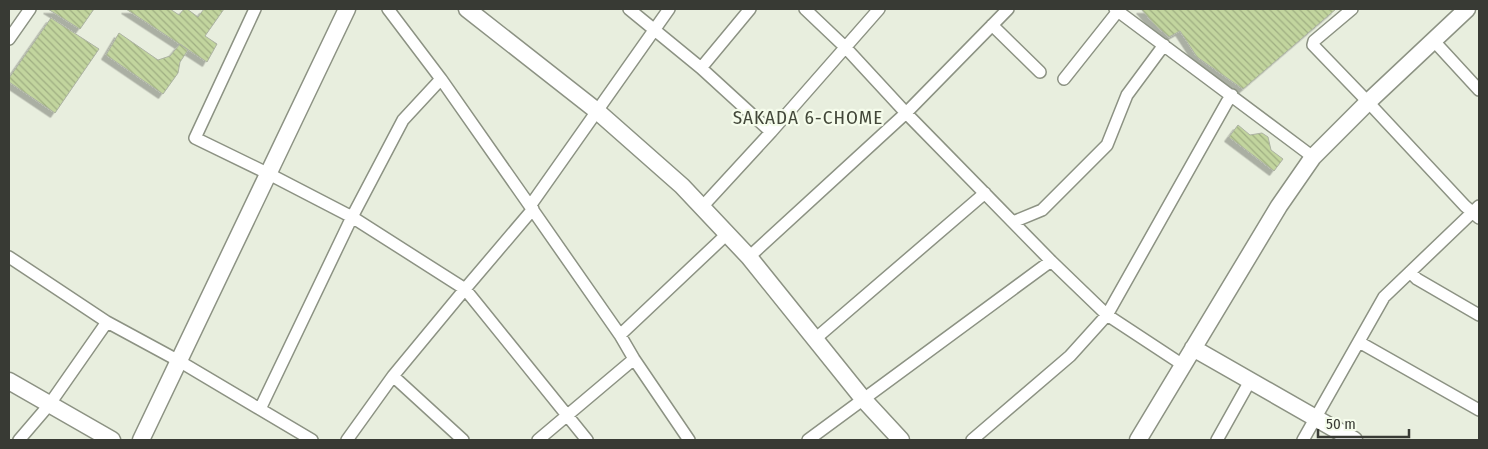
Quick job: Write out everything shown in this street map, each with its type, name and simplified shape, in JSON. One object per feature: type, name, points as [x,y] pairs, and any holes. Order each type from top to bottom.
[{"type":"street","points":[[9,39],[30,9]]},
{"type":"street","points":[[255,9],[194,138],[352,217],[464,288],[586,440]]},
{"type":"street","points":[[141,440],[348,9]]},
{"type":"street","points":[[388,9],[532,208],[620,335],[689,440]]},
{"type":"street","points":[[467,9],[596,111],[655,161],[702,206],[749,258],[864,400],[901,440]]},
{"type":"street","points":[[629,9],[701,68],[771,132]]},
{"type":"street","points":[[347,440],[393,376],[532,208],[596,111],[670,9]]},
{"type":"street","points":[[701,68],[750,9]]},
{"type":"street","points":[[805,9],[845,47],[1051,261],[1107,315],[1183,365]]},
{"type":"street","points":[[702,206],[771,132],[879,9]]},
{"type":"street","points":[[749,258],[906,112],[1008,9]]},
{"type":"street","points":[[1303,440],[1384,297],[1477,212],[1312,45],[1314,41],[1352,9]]},
{"type":"street","points":[[1138,440],[1279,206],[1313,157],[1368,102],[1467,9]]},
{"type":"street","points":[[1064,79],[1117,10],[1313,157]]},
{"type":"street","points":[[992,25],[1040,72]]},
{"type":"street","points":[[1433,40],[1479,90]]},
{"type":"street","points":[[1013,222],[1042,210],[1107,145],[1127,95],[1164,45]]},
{"type":"street","points":[[260,409],[352,217],[403,120],[441,80]]},
{"type":"street","points":[[972,440],[1070,356],[1107,315],[1232,95]]},
{"type":"street","points":[[815,339],[985,193]]},
{"type":"street","points":[[620,335],[727,234]]},
{"type":"street","points":[[9,257],[107,322],[179,361],[312,440]]},
{"type":"street","points":[[808,440],[1051,261]]},
{"type":"street","points":[[1410,272],[1417,280],[1479,315]]},
{"type":"street","points":[[19,440],[49,405],[107,322]]},
{"type":"street","points":[[1359,342],[1479,410]]},
{"type":"street","points":[[1194,348],[1354,440]]},
{"type":"street","points":[[538,440],[634,359]]},
{"type":"street","points":[[393,376],[463,440]]},
{"type":"street","points":[[9,381],[112,440]]},
{"type":"street","points":[[1217,440],[1250,381]]},
{"type":"building","points":[[48,9],[94,9],[80,29]]},
{"type":"building","points":[[126,9],[170,9],[179,15],[184,9],[187,9],[198,17],[204,9],[224,9],[205,36],[217,44],[207,62]]},
{"type":"building","points":[[1141,9],[1336,9],[1243,89],[1197,57],[1180,31],[1169,37]]},
{"type":"building","points":[[51,18],[99,49],[55,113],[9,82],[9,78]]},
{"type":"building","points":[[119,33],[158,60],[170,56],[180,44],[188,50],[180,62],[178,73],[163,94],[106,55]]},
{"type":"building","points":[[1238,125],[1250,135],[1262,133],[1268,137],[1271,150],[1283,159],[1274,171],[1229,137]]},
{"type":"district","name":"SAKADA 6-CHOME","points":[[808,117]]}]
